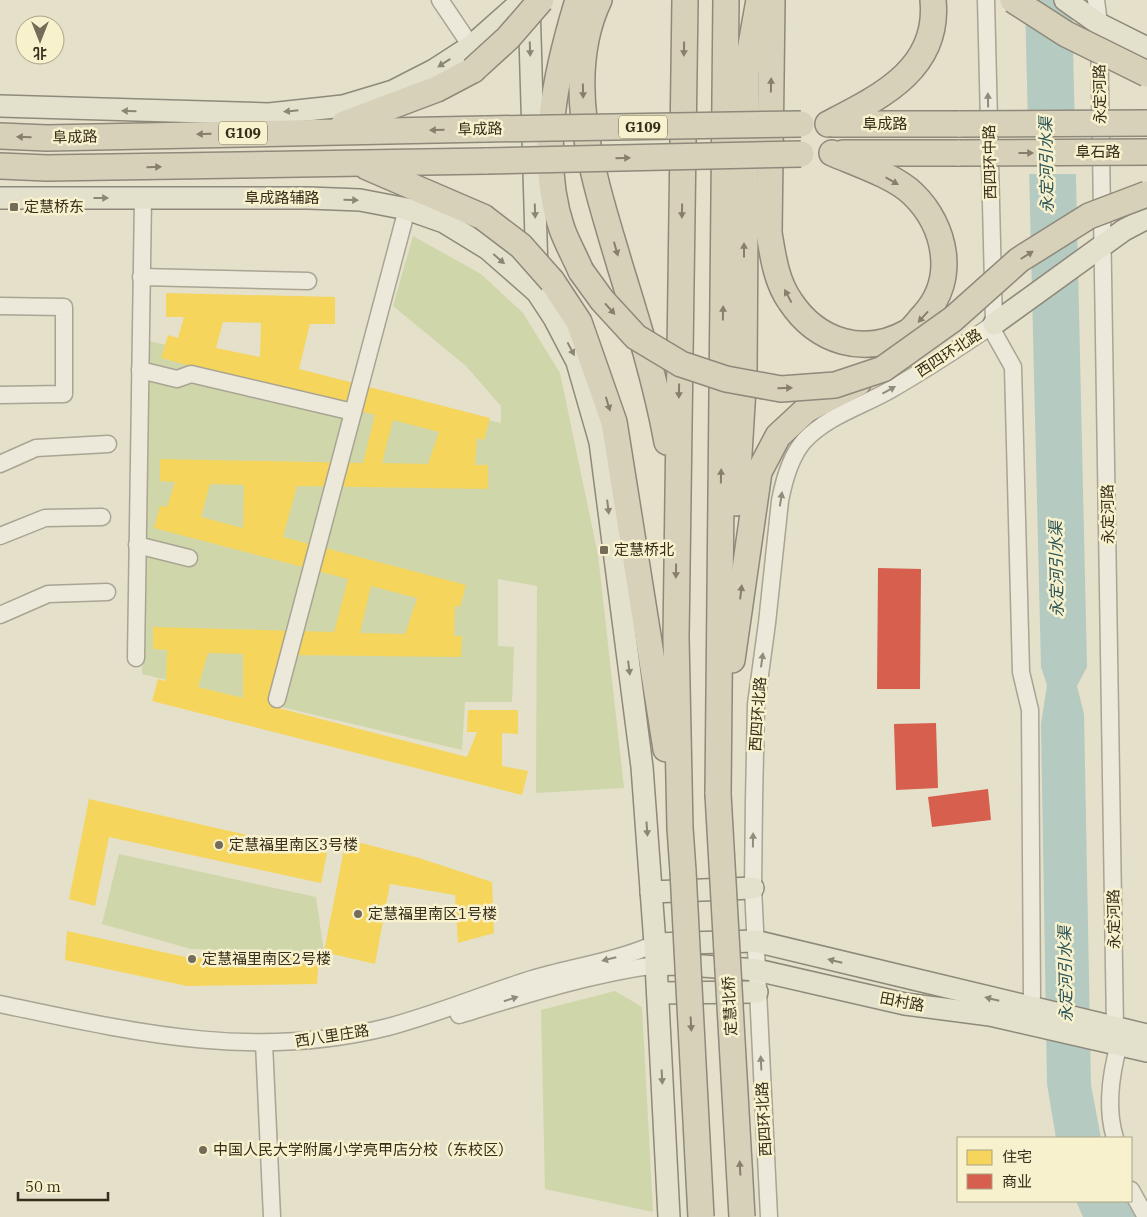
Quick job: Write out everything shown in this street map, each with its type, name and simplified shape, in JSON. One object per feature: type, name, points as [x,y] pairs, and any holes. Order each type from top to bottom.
[{"type":"highway","points":[[323,132],[392,108],[437,89],[472,58],[508,38],[541,0]]},
{"type":"highway","points":[[578,0],[558,76],[551,127],[552,182],[562,228],[581,271],[602,300],[636,337],[681,364],[726,379],[781,389],[835,385],[883,369]]},
{"type":"highway","points":[[598,0],[590,19],[583,70],[587,146],[658,395],[677,501]]},
{"type":"highway","points":[[685,0],[676,638],[680,828],[701,1217]]},
{"type":"highway","points":[[719,762],[726,0]]},
{"type":"highway","points":[[719,612],[735,524],[744,372],[746,73],[759,0]]},
{"type":"highway","points":[[772,0],[769,233],[776,270],[789,300],[810,325],[841,342],[872,345],[909,331],[932,306],[944,276],[943,241],[931,216],[912,193],[875,171],[832,153]]},
{"type":"highway","points":[[828,124],[878,98],[909,72],[928,48],[934,15],[933,0]]},
{"type":"highway","points":[[1013,0],[1066,34],[1147,74]]},
{"type":"highway","name":"阜石路","points":[[961,124],[1147,123]]},
{"type":"highway","name":"阜成路","points":[[0,136],[48,138],[801,124],[961,124]]},
{"type":"highway","name":"阜石路","points":[[960,153],[1147,152]]},
{"type":"highway","name":"阜成路","points":[[0,166],[47,168],[360,164],[832,153],[960,153]]},
{"type":"highway","points":[[360,164],[483,217],[521,246],[545,287],[579,322],[614,422],[653,680],[680,828]]},
{"type":"highway","points":[[719,762],[759,472],[778,436],[806,410],[883,369],[953,319],[1019,260],[1088,216],[1147,194]]},
{"type":"highway","name":"定慧北桥","points":[[719,762],[718,794],[742,1217]]},
{"type":"main road","points":[[0,106],[269,114],[343,106],[393,91],[434,70],[472,58],[523,0]]},
{"type":"main road","points":[[529,0],[545,287],[554,318],[577,362],[600,442],[642,767],[656,955],[669,1217]]},
{"type":"main road","points":[[1065,0],[1093,12],[1147,48]]},
{"type":"main road","name":"阜成路辅路","points":[[0,198],[308,198],[360,200],[407,209],[444,222],[545,287]]},
{"type":"main road","points":[[1096,252],[1124,230],[1147,218]]},
{"type":"main road","name":"西四环北路","points":[[998,321],[1096,252]]},
{"type":"main road","points":[[651,892],[753,888]]},
{"type":"main road","name":"田村路","points":[[656,955],[755,941],[1037,1011],[1112,1035],[1147,1050]]},
{"type":"main road","name":"田村路","points":[[656,955],[675,964],[757,970],[905,1004],[990,1015],[1037,1011]]},
{"type":"main road","points":[[658,993],[757,992]]},
{"type":"main road","name":"田村路","points":[[1112,1035],[1147,1035]]},
{"type":"street","points":[[440,0],[472,58]]},
{"type":"street","name":"西四环中路","points":[[986,0],[998,321]]},
{"type":"street","name":"永定河路","points":[[1093,12],[1112,1035],[1112,1128],[1115,1137]]},
{"type":"street","points":[[136,658],[143,198]]},
{"type":"street","points":[[277,699],[407,209]]},
{"type":"street","points":[[141,277],[308,281]]},
{"type":"street","points":[[0,306],[64,307],[64,394],[0,395]]},
{"type":"street","points":[[998,321],[1014,367],[1022,672],[1030,710],[1037,1011]]},
{"type":"street","name":"西四环北路","points":[[769,1217],[753,888],[756,704],[784,481],[792,461],[805,441],[844,412],[890,390],[998,321]]},
{"type":"street","points":[[140,370],[177,379],[190,374],[353,412]]},
{"type":"street","points":[[0,464],[36,448],[108,444]]},
{"type":"street","points":[[0,536],[46,518],[102,518]]},
{"type":"street","points":[[137,545],[188,558]]},
{"type":"street","points":[[0,615],[48,594],[108,592]]},
{"type":"street","name":"西八里庄路","points":[[0,1012],[163,1044],[198,1049],[264,1047],[388,1027],[533,979],[637,952],[656,955]]},
{"type":"street","name":"西八里庄路","points":[[0,1004],[138,1032],[264,1047]]},
{"type":"street","points":[[264,1047],[272,1217]]},
{"type":"street","points":[[1132,1192],[1146,1217]]},
{"type":"green space","points":[[413,236],[481,274],[523,313],[560,373],[598,555],[624,788],[536,793],[537,586],[498,579],[498,646],[514,647],[512,702],[465,702],[462,750],[142,674],[149,341],[501,423],[501,406],[465,365],[393,306]]},
{"type":"green space","points":[[119,854],[316,897],[324,952],[191,949],[102,924]]},
{"type":"green space","points":[[615,991],[642,1007],[653,1212],[545,1189],[541,1010]]},
{"type":"water","name":"永定河引水渠","points":[[1025,0],[1072,0],[1087,667],[1077,686],[1084,714],[1091,1085],[1101,1137],[1056,1137],[1047,1084],[1041,724],[1047,685],[1041,667]]},
{"type":"water","points":[[1076,1202],[1128,1202],[1136,1217],[1083,1217]]},
{"type":"pier","points":[[1077,113],[1078,174],[1027,174],[1025,114]]},
{"type":"building: 住宅","points":[[166,293],[335,297],[335,324],[310,324],[299,369],[490,418],[484,440],[477,438],[475,465],[488,465],[488,489],[297,486],[283,537],[466,585],[460,607],[455,606],[454,636],[462,636],[461,657],[285,655],[271,706],[467,757],[477,732],[467,732],[468,710],[518,710],[518,734],[502,733],[502,766],[528,771],[522,795],[152,701],[158,679],[166,681],[167,650],[153,649],[153,627],[334,632],[348,579],[154,528],[160,506],[167,507],[175,482],[160,481],[160,459],[363,463],[375,415],[161,358],[168,335],[178,338],[184,317],[166,317]],"holes":[[[223,322],[261,323],[260,357],[216,348]],[[393,420],[439,432],[428,464],[382,463]],[[210,484],[244,485],[243,528],[201,517]],[[371,586],[417,598],[405,634],[360,633]],[[208,653],[243,654],[243,698],[198,687]]]},
{"type":"building: 住宅","name":"定慧福里南区3号楼","points":[[89,799],[327,853],[321,883],[109,837],[95,906],[69,899]]},
{"type":"building: 住宅","name":"定慧福里南区1号楼","points":[[346,839],[419,858],[492,882],[494,933],[458,943],[455,895],[390,884],[375,964],[324,952]]},
{"type":"building: 住宅","name":"定慧福里南区2号楼","points":[[67,931],[190,958],[319,958],[317,984],[187,986],[65,960]]},
{"type":"building: 商业","points":[[878,568],[921,569],[920,689],[877,689]]},
{"type":"building: 商业","points":[[936,723],[938,788],[896,790],[894,724]]},
{"type":"building: 商业","points":[[988,789],[991,820],[932,827],[928,797]]},
{"type":"place","name":"定慧桥东","points":[[14,207]]},
{"type":"place","name":"定慧桥北","points":[[604,550]]},
{"type":"place","name":"定慧福里南区3号楼","points":[[219,845]]},
{"type":"place","name":"定慧福里南区1号楼","points":[[358,914]]},
{"type":"place","name":"定慧福里南区2号楼","points":[[192,959]]},
{"type":"place","name":"中国人民大学附属小学亮甲店分校（东校区）","points":[[203,1150]]}]
